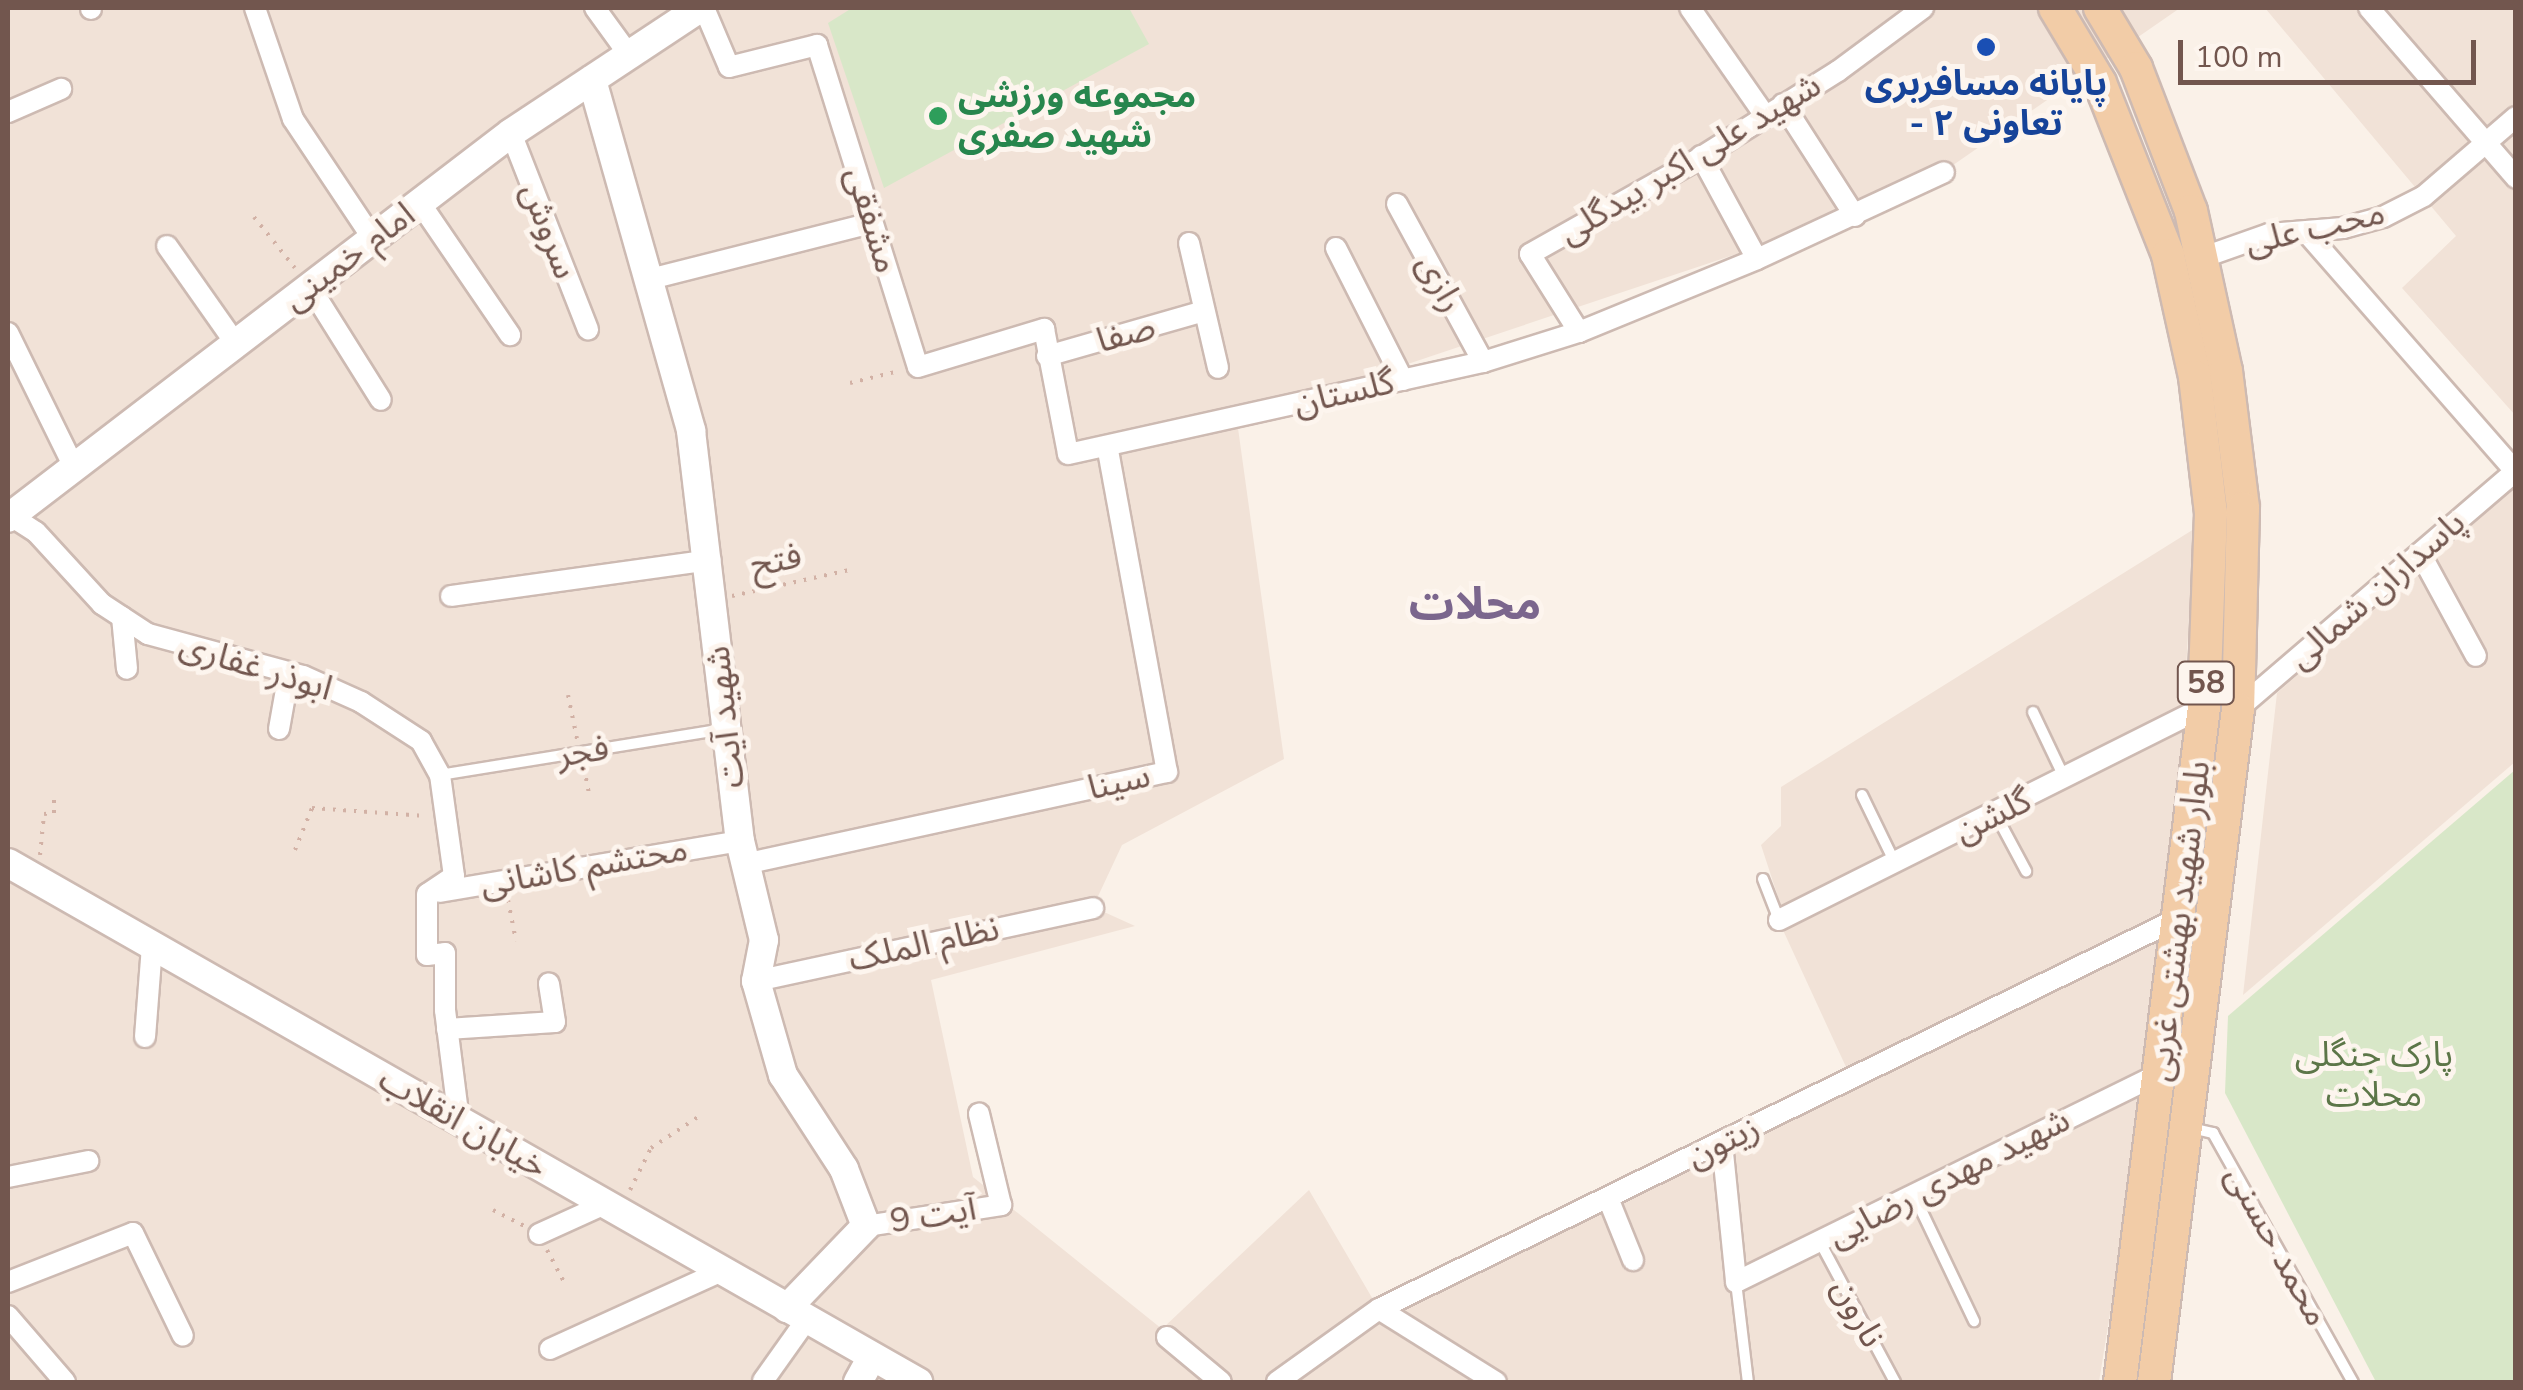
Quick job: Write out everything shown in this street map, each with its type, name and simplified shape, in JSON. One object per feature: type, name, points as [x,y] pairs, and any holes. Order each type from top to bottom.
[{"type":"main road","name":"امام خمینی","points":[[8,516],[75,469],[511,133],[702,8]]},
{"type":"main road","name":"بلوار شهید بهشتی غربی","points":[[2055,8],[2100,83],[2146,191],[2183,315],[2210,513],[2204,707],[2162,1072],[2120,1382]]},
{"type":"main road","name":"بلوار شهید بهشتی غربی","points":[[2100,8],[2136,68],[2204,258],[2243,508],[2238,709],[2154,1382]]},
{"type":"main road","name":"شهید آیت","points":[[592,80],[691,431],[710,560],[726,728],[744,852],[764,940],[756,981],[784,1075],[844,1169],[866,1226]]},
{"type":"main road","name":"خیابان انقلاب","points":[[8,863],[918,1382]]},
{"type":"main road","points":[[797,1314],[866,1226]]},
{"type":"main road","points":[[858,1382],[872,1356]]},
{"type":"street","points":[[255,8],[293,118],[373,238]]},
{"type":"street","points":[[596,8],[628,55]]},
{"type":"street","name":"مشفقی","points":[[702,8],[729,66],[816,45],[918,367]]},
{"type":"street","points":[[1690,8],[1774,109],[1854,216]]},
{"type":"street","name":"شهید علی اکبر بیدگلی","points":[[1579,332],[1530,254],[1700,156],[1923,8]]},
{"type":"street","points":[[2369,8],[2516,178]]},
{"type":"street","points":[[8,112],[61,90]]},
{"type":"street","name":"محب علی","points":[[2204,258],[2268,234],[2306,232],[2383,217],[2424,196],[2487,146],[2516,117]]},
{"type":"street","name":"سروش","points":[[511,133],[588,330]]},
{"type":"street","points":[[1700,156],[1757,260]]},
{"type":"street","name":"گلستان","points":[[1047,356],[1068,454],[1107,446],[1483,362],[1579,332],[1757,260],[1944,172]]},
{"type":"street","points":[[420,202],[510,335]]},
{"type":"street","name":"رازی","points":[[1397,204],[1483,362]]},
{"type":"street","points":[[650,278],[872,223]]},
{"type":"street","points":[[2306,232],[2515,472]]},
{"type":"street","points":[[1189,243],[1218,368]]},
{"type":"street","points":[[167,246],[236,344]]},
{"type":"street","points":[[1336,248],[1404,380]]},
{"type":"street","points":[[310,287],[382,400]]},
{"type":"street","name":"صفا","points":[[1047,356],[1204,312]]},
{"type":"street","points":[[918,367],[1044,329],[1047,356]]},
{"type":"street","points":[[8,333],[75,469]]},
{"type":"street","name":"سینا","points":[[744,852],[1167,772],[1107,446]]},
{"type":"street","name":"پاسداران شمالی","points":[[2238,709],[2515,472]]},
{"type":"street","name":"ابوذر غفاری","points":[[8,516],[36,532],[122,617],[148,634],[290,673],[361,702],[422,741],[440,775],[454,876],[428,894]]},
{"type":"street","points":[[2420,553],[2476,656]]},
{"type":"street","points":[[450,596],[710,560]]},
{"type":"street","points":[[122,617],[127,669]]},
{"type":"street","points":[[279,729],[290,673]]},
{"type":"street","name":"گلشن","points":[[1779,920],[2066,781],[2204,707]]},
{"type":"street","name":"محتشم کاشانی","points":[[428,894],[504,880],[744,852]]},
{"type":"street","points":[[428,894],[427,955],[446,953],[448,1029],[459,1121]]},
{"type":"street","name":"نظام الملک","points":[[756,981],[1093,908]]},
{"type":"street","name":"زیتون","points":[[1277,1382],[1379,1309],[2179,918]]},
{"type":"street","points":[[146,1037],[152,946]]},
{"type":"street","points":[[448,1029],[555,1022],[550,983]]},
{"type":"street","name":"شهید مهدی رضایی","points":[[1736,1282],[1821,1244],[1913,1193],[2162,1072]]},
{"type":"street","name":"آیت 9","points":[[866,1226],[1000,1205],[979,1114]]},
{"type":"street","points":[[1722,1143],[1736,1282]]},
{"type":"street","points":[[8,1176],[88,1161]]},
{"type":"street","points":[[1608,1198],[1633,1260]]},
{"type":"street","points":[[539,1234],[612,1208]]},
{"type":"street","points":[[8,1282],[132,1232],[182,1336]]},
{"type":"street","points":[[550,1350],[722,1271]]},
{"type":"street","points":[[1379,1309],[1496,1382]]},
{"type":"street","points":[[763,1381],[797,1314]]},
{"type":"street","points":[[8,1316],[65,1382]]},
{"type":"street","points":[[1167,1337],[1221,1382]]},
{"type":"lane","points":[[2034,712],[2066,781]]},
{"type":"lane","name":"فجر","points":[[440,775],[726,728]]},
{"type":"lane","points":[[1862,795],[1896,864]]},
{"type":"lane","points":[[1996,815],[2026,872]]},
{"type":"lane","points":[[1763,878],[1779,920]]},
{"type":"lane","name":"محمد حسنی","points":[[2187,1127],[2213,1132],[2353,1382]]},
{"type":"lane","points":[[1913,1193],[1974,1321]]},
{"type":"lane","name":"نارون","points":[[1821,1244],[1895,1382]]},
{"type":"lane","points":[[1736,1282],[1748,1382]]},
{"type":"path","points":[[254,217],[310,287]]},
{"type":"path","points":[[850,383],[918,367]]},
{"type":"path","name":"فتح","points":[[713,600],[849,570]]},
{"type":"path","points":[[568,694],[590,798]]},
{"type":"path","points":[[38,880],[44,814],[54,813],[54,793]]},
{"type":"path","points":[[295,850],[312,808],[446,817]]},
{"type":"path","points":[[504,880],[516,941]]},
{"type":"path","points":[[612,1208],[651,1148],[698,1117]]},
{"type":"shaded area","points":[[8,8],[2180,8],[1907,197],[1237,421],[1284,759],[1122,845],[1093,907],[1135,926],[931,980],[973,1177],[1162,1329],[1309,1190],[1378,1308],[1852,1080],[1777,917],[1780,903],[1761,845],[1781,826],[1781,787],[2194,529],[2171,934],[2099,1382],[8,1382]]},
{"type":"shaded area","points":[[2265,8],[2515,8],[2515,415],[2402,288],[2456,236]]},
{"type":"shaded area","points":[[2515,483],[2515,762],[2243,995],[2277,693]]},
{"type":"green space","name":"مجموعه ورزشی شهید صفری","points":[[852,8],[1129,8],[1149,44],[884,188],[828,23]]},
{"type":"green space","name":"پارک جنگلی محلات","points":[[2515,770],[2515,1382],[2376,1382],[2225,1093],[2228,1016]]},
{"type":"place","name":"پایانه مسافربری - تعاونی ۲","points":[[1986,47]]},
{"type":"place","name":"مجموعه ورزشی شهید صفری","points":[[938,116]]},
{"type":"district","name":"محلات","points":[[1475,605]]}]
